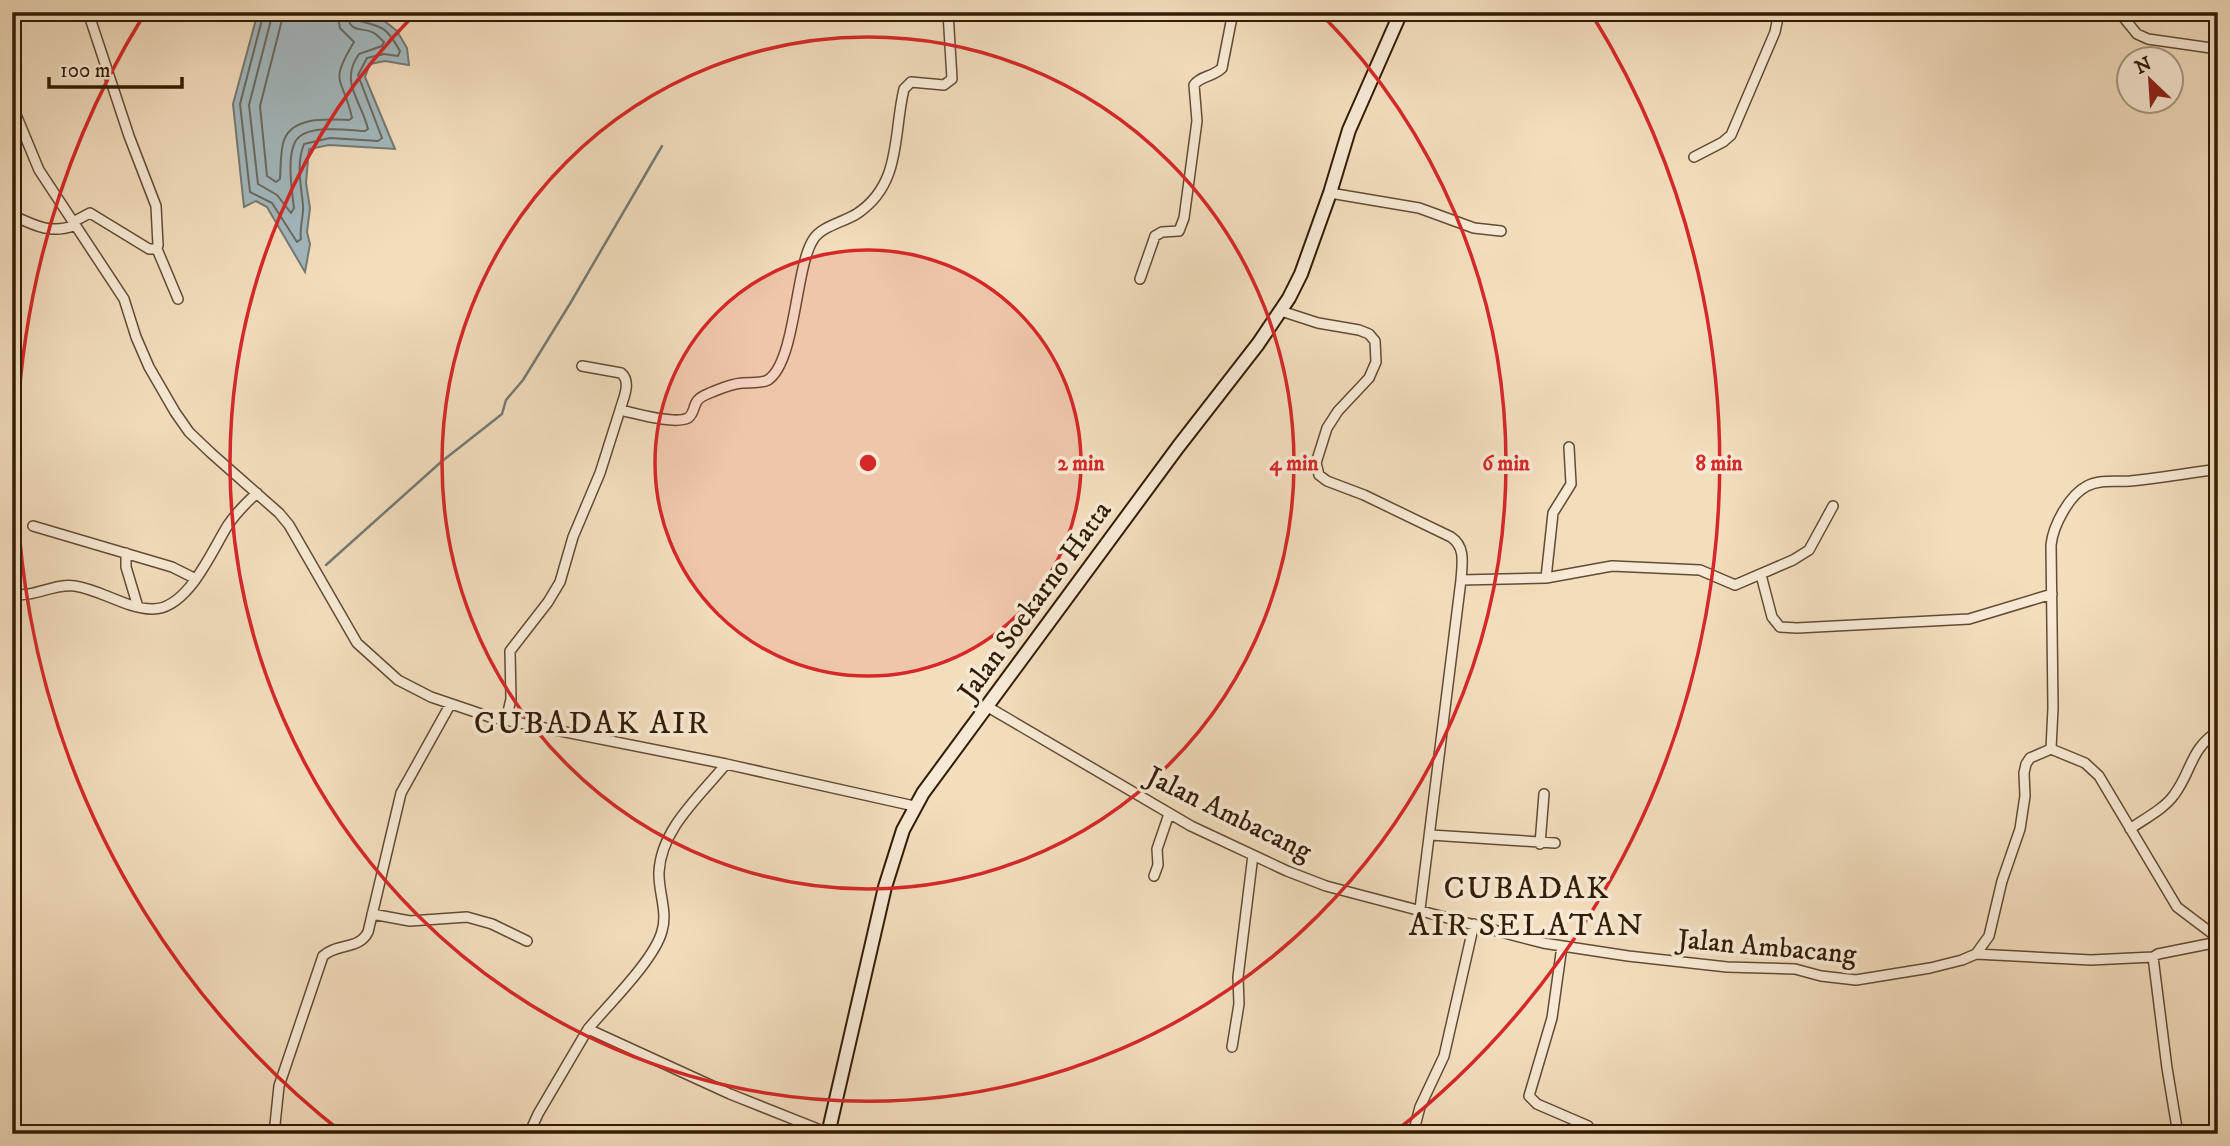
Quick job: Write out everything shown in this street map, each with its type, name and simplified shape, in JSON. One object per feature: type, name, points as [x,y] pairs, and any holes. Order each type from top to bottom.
[{"type":"street","points":[[88,12],[129,136],[156,206],[159,235],[157,248],[178,299]]},
{"type":"street","points":[[620,410],[663,419],[683,419],[692,413],[702,397],[728,386],[762,382],[770,378],[785,351],[807,255],[814,238],[866,208],[878,197],[884,185],[895,149],[904,89],[911,82],[944,85],[952,79],[948,12]]},
{"type":"street","points":[[1140,279],[1155,236],[1162,232],[1179,231],[1197,121],[1194,85],[1198,79],[1216,74],[1222,68],[1233,12]]},
{"type":"street","name":"Jalan Soekarno Hatta","points":[[828,1133],[885,887],[903,830],[914,806],[1281,311],[1301,274],[1349,130],[1401,12]]},
{"type":"street","points":[[1694,157],[1731,135],[1775,33],[1779,12]]},
{"type":"street","points":[[2119,12],[2137,34],[2148,39],[2218,49]]},
{"type":"street","points":[[12,105],[39,170],[119,290],[149,367],[175,412],[211,453],[289,525],[339,614],[363,650],[398,680],[450,705],[506,720],[726,764],[914,806]]},
{"type":"street","points":[[1330,193],[1419,208],[1474,228],[1501,231]]},
{"type":"street","points":[[12,215],[47,229],[58,230],[90,213],[149,249],[157,248]]},
{"type":"street","points":[[1281,311],[1318,323],[1359,330],[1369,334],[1375,341],[1376,362],[1370,378],[1331,420],[1323,439],[1316,469],[1319,475],[1457,541],[1462,550],[1461,580],[1420,909]]},
{"type":"street","points":[[506,720],[511,699],[509,656],[512,647],[526,632],[560,582],[573,537],[600,474],[627,382],[621,373],[582,366]]},
{"type":"street","points":[[1546,578],[1553,513],[1571,484],[1569,447]]},
{"type":"street","points":[[2050,749],[2053,708],[2051,545],[2054,526],[2079,491],[2095,483],[2218,469]]},
{"type":"street","points":[[12,594],[32,595],[69,586],[80,587],[138,607],[162,608],[180,598],[196,579],[229,524],[257,493]]},
{"type":"street","points":[[1461,580],[1546,578],[1612,566],[1700,570],[1735,586],[1793,561],[1809,550],[1833,506]]},
{"type":"street","points":[[33,526],[172,566],[196,579]]},
{"type":"street","points":[[126,553],[126,567],[138,607]]},
{"type":"street","points":[[1761,575],[1772,618],[1780,627],[1969,619],[2052,594]]},
{"type":"street","points":[[274,1134],[279,1086],[323,956],[331,950],[358,943],[365,937],[401,793],[450,705]]},
{"type":"street","name":"Jalan Ambacang","points":[[988,707],[1169,814],[1253,855],[1326,886],[1420,909],[1494,931],[1562,946],[1727,967],[1795,969],[1856,980],[1930,968],[1976,954]]},
{"type":"street","points":[[2130,829],[2169,800],[2181,784],[2199,747],[2205,739],[2218,731]]},
{"type":"street","points":[[1976,954],[1989,936],[2002,881],[2020,829],[2026,764],[2029,758],[2050,749],[2077,758],[2092,769],[2109,792],[2177,907],[2218,940]]},
{"type":"street","points":[[529,1134],[588,1029],[658,942],[663,924],[660,864],[666,842],[676,824],[726,764]]},
{"type":"street","points":[[1540,844],[1544,794]]},
{"type":"street","points":[[1154,876],[1158,865],[1157,849],[1169,814]]},
{"type":"street","points":[[1430,835],[1555,843]]},
{"type":"street","points":[[1232,1047],[1239,1004],[1237,993],[1253,855]]},
{"type":"street","points":[[372,914],[410,921],[467,917],[492,923],[527,941]]},
{"type":"street","points":[[1413,1134],[1420,1107],[1444,1056],[1474,924]]},
{"type":"street","points":[[1976,954],[2091,960],[2153,957],[2218,940]]},
{"type":"street","points":[[1562,946],[1552,1018],[1529,1096],[1537,1104],[1588,1126],[1594,1133]]},
{"type":"street","points":[[2153,957],[2178,1134]]},
{"type":"street","points":[[588,1029],[730,1094],[828,1133]]},
{"type":"street","points":[[2192,1134],[2218,1133]]},
{"type":"water","points":[[258,12],[338,12],[342,15],[378,16],[397,31],[407,48],[409,65],[385,61],[370,64],[365,77],[395,149],[329,145],[309,149],[306,183],[310,208],[307,232],[310,244],[305,272],[267,207],[256,201],[244,207],[233,104]]},
{"type":"waterway","points":[[326,565],[441,462],[502,414],[506,400],[523,380],[571,302],[662,146]]},
{"type":"district","name":"CUBADAK AIR","points":[[592,724]]},
{"type":"district","name":"CUBADAK AIR SELATAN","points":[[1527,908]]}]
